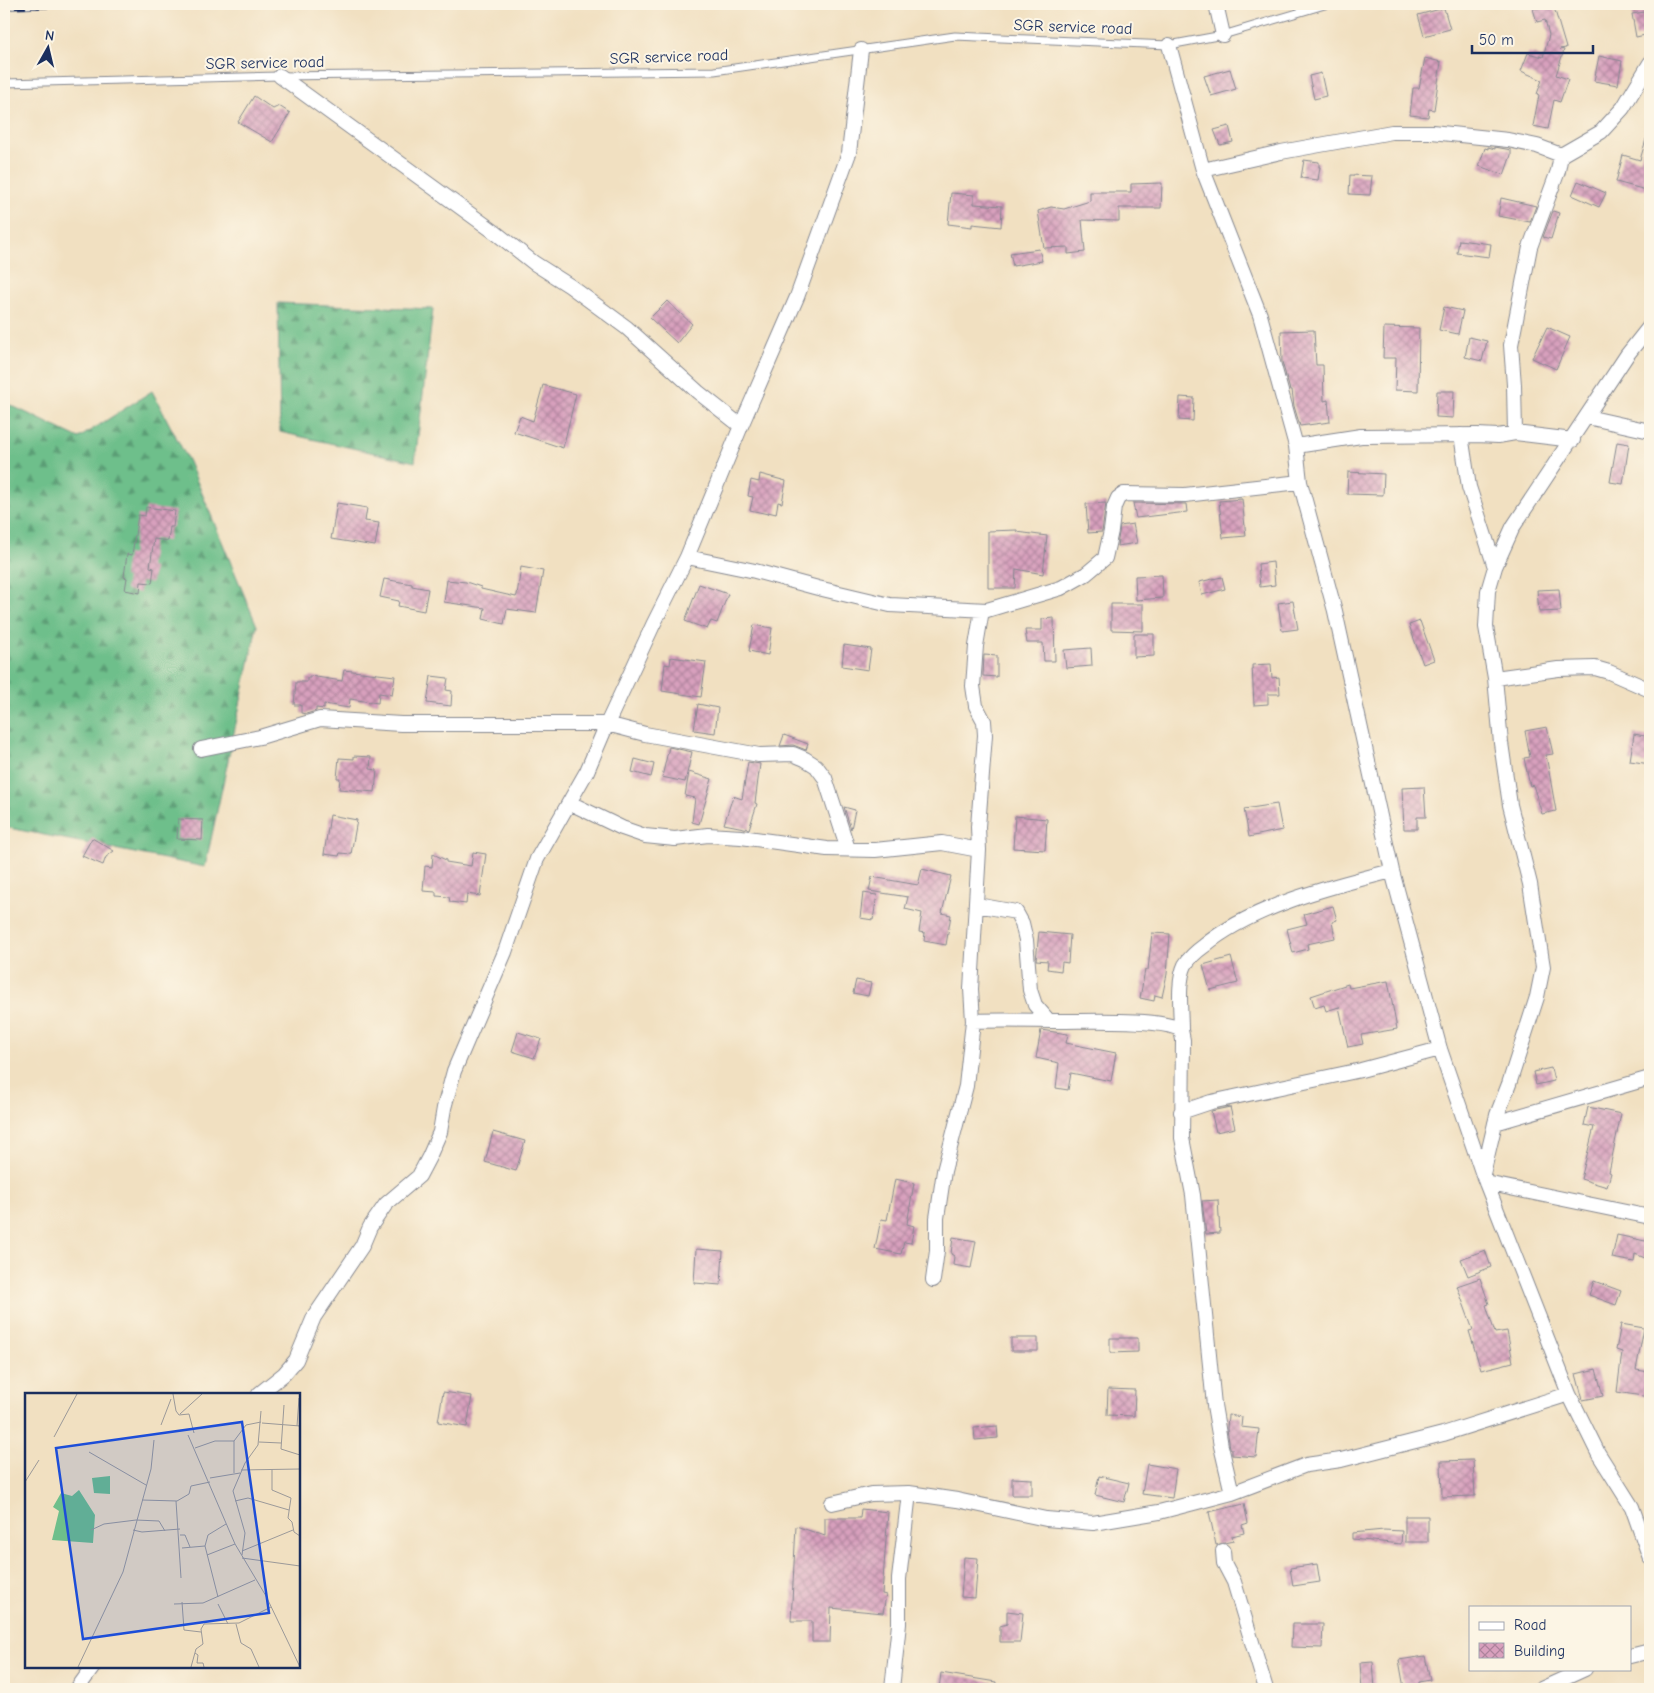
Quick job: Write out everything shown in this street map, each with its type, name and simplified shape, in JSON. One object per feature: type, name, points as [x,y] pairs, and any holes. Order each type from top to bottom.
[{"type":"street","points":[[1216,4],[1223,35]]},
{"type":"street","points":[[1169,45],[1203,170],[1260,314],[1296,446],[1300,482],[1335,611],[1392,871],[1440,1050],[1485,1179],[1569,1394],[1598,1453],[1632,1507],[1650,1558]]},
{"type":"street","points":[[260,1393],[284,1374],[296,1360],[314,1317],[362,1246],[370,1227],[386,1204],[419,1176],[429,1157],[440,1132],[454,1071],[505,952],[537,859],[587,772],[653,625],[688,557],[741,426],[797,297],[849,153],[861,50]]},
{"type":"street","points":[[1516,433],[1511,346],[1530,247],[1558,171],[1561,155],[1601,132],[1623,108],[1650,62]]},
{"type":"street","points":[[280,76],[496,233],[534,263],[570,286],[627,328],[698,392],[741,426]]},
{"type":"street","points":[[1203,170],[1282,152],[1392,132],[1432,132],[1508,140],[1537,146],[1561,155]]},
{"type":"street","points":[[1485,1179],[1495,1122],[1537,997],[1543,967],[1530,884],[1510,805],[1501,743],[1495,678],[1486,627],[1488,590],[1495,567],[1513,527],[1573,440],[1627,355],[1650,326]]},
{"type":"street","points":[[1587,417],[1650,431]]},
{"type":"street","points":[[1296,446],[1361,436],[1498,436],[1516,433],[1573,440]]},
{"type":"street","points":[[1461,436],[1469,487],[1495,567]]},
{"type":"street","points":[[688,557],[755,571],[890,605],[982,610],[1061,588],[1086,574],[1105,558],[1114,507],[1118,498],[1124,494],[1185,495],[1300,482]]},
{"type":"street","points":[[933,1280],[937,1251],[937,1218],[944,1171],[966,1086],[973,1020],[971,989],[977,905],[978,827],[985,735],[984,721],[976,706],[973,686],[976,646],[982,610]]},
{"type":"street","points":[[1495,678],[1558,669],[1595,668],[1650,690]]},
{"type":"street","points":[[201,749],[260,737],[320,720],[401,724],[607,724],[645,734],[758,755],[793,754],[805,759],[816,766],[825,778],[848,849]]},
{"type":"street","points":[[570,803],[622,828],[645,836],[675,839],[708,835],[741,837],[827,848],[875,850],[942,843],[979,850]]},
{"type":"street","points":[[1232,1493],[1214,1406],[1193,1195],[1182,1138],[1183,1040],[1180,1030],[1181,980],[1185,966],[1192,955],[1213,938],[1250,917],[1301,896],[1392,871]]},
{"type":"street","points":[[977,905],[1016,912],[1022,923],[1026,940],[1030,990],[1035,1005],[1048,1020]]},
{"type":"street","points":[[973,1020],[1125,1021],[1172,1026],[1180,1030]]},
{"type":"street","points":[[1182,1112],[1211,1102],[1361,1070],[1440,1050]]},
{"type":"street","points":[[1495,1122],[1650,1078]]},
{"type":"street","points":[[1485,1179],[1650,1217]]},
{"type":"street","points":[[832,1503],[871,1494],[909,1493],[957,1500],[1046,1519],[1093,1523],[1159,1512],[1232,1493],[1306,1465],[1341,1460],[1443,1434],[1569,1394]]},
{"type":"street","points":[[892,1689],[899,1624],[899,1579],[909,1493]]},
{"type":"street","points":[[1223,1551],[1224,1563],[1234,1582],[1266,1689]]},
{"type":"street","points":[[1632,1656],[1650,1651]]},
{"type":"street","points":[[77,1689],[92,1668]]},
{"type":"street","points":[[1541,1689],[1583,1670]]},
{"type":"lane","name":"SGR service road","points":[[4,83],[280,76],[714,72],[955,36],[1169,45],[1223,35],[1328,4]]},
{"type":"green space","points":[[278,303],[433,309],[415,462],[280,432]]},
{"type":"green space","points":[[152,391],[189,462],[257,626],[205,867],[4,827],[4,402],[79,438]]},
{"type":"building","points":[[1553,4],[1566,48],[1560,49],[1564,50],[1556,75],[1568,79],[1560,102],[1554,100],[1548,129],[1533,126],[1539,95],[1537,94],[1542,80],[1521,71],[1528,53],[1543,57],[1549,35],[1545,20],[1537,22],[1533,9]]},
{"type":"building","points":[[1444,8],[1450,29],[1424,36],[1418,15]]},
{"type":"building","points":[[1650,11],[1650,34],[1636,37],[1632,14]]},
{"type":"building","points":[[1599,56],[1622,61],[1618,85],[1594,81]]},
{"type":"building","points":[[1425,58],[1441,62],[1434,110],[1429,109],[1428,117],[1410,115],[1413,88],[1419,88]]},
{"type":"building","points":[[1230,69],[1236,89],[1211,96],[1204,76]]},
{"type":"building","points":[[1321,73],[1326,96],[1314,99],[1309,76]]},
{"type":"building","points":[[254,96],[273,109],[279,106],[290,113],[272,142],[238,122]]},
{"type":"building","points":[[1229,126],[1233,142],[1220,145],[1214,130]]},
{"type":"building","points":[[1647,136],[1650,137],[1650,191],[1616,182],[1623,155],[1640,160]]},
{"type":"building","points":[[1488,147],[1511,150],[1504,175],[1479,166],[1485,148],[1488,149]]},
{"type":"building","points":[[1304,160],[1319,162],[1318,180],[1301,178]]},
{"type":"building","points":[[1350,175],[1372,176],[1370,195],[1349,194]]},
{"type":"building","points":[[1578,181],[1606,193],[1599,207],[1572,195]]},
{"type":"building","points":[[1162,183],[1161,208],[1119,208],[1119,221],[1082,220],[1085,252],[1068,254],[1068,247],[1044,248],[1038,211],[1051,207],[1064,209],[1090,201],[1090,192],[1131,192],[1131,184]]},
{"type":"building","points":[[951,193],[974,195],[974,204],[1002,206],[1001,227],[972,224],[972,227],[948,224]]},
{"type":"building","points":[[1501,198],[1536,206],[1530,222],[1498,216]]},
{"type":"building","points":[[1553,211],[1559,213],[1551,239],[1543,237]]},
{"type":"building","points":[[1459,240],[1491,244],[1489,257],[1457,253]]},
{"type":"building","points":[[1039,249],[1042,261],[1013,266],[1010,253]]},
{"type":"building","points":[[667,301],[692,324],[677,343],[650,318]]},
{"type":"building","points":[[1444,307],[1463,311],[1458,334],[1439,330]]},
{"type":"building","points":[[1384,327],[1419,328],[1418,391],[1395,390],[1396,358],[1383,358]]},
{"type":"building","points":[[1547,327],[1570,337],[1556,369],[1532,358]]},
{"type":"building","points":[[1314,330],[1316,365],[1323,365],[1324,401],[1328,400],[1330,422],[1300,426],[1294,406],[1292,390],[1290,390],[1282,362],[1281,331]]},
{"type":"building","points":[[1469,337],[1487,341],[1482,361],[1465,357]]},
{"type":"building","points":[[543,385],[576,394],[563,448],[514,432],[520,416],[533,421]]},
{"type":"building","points":[[1437,391],[1454,391],[1453,418],[1436,417]]},
{"type":"building","points":[[1180,397],[1194,398],[1193,421],[1179,420]]},
{"type":"building","points":[[1617,442],[1629,444],[1623,484],[1610,482]]},
{"type":"building","points":[[1348,472],[1384,474],[1383,495],[1347,494]]},
{"type":"building","points":[[760,474],[786,481],[782,503],[778,502],[776,514],[750,510],[753,497],[748,496],[751,480],[759,482]]},
{"type":"building","points":[[1242,499],[1246,536],[1223,538],[1219,501]]},
{"type":"building","points":[[337,503],[367,508],[365,521],[379,523],[375,546],[331,539]]},
{"type":"building","points":[[1106,503],[1102,532],[1088,533],[1086,504]]},
{"type":"building","points":[[1133,503],[1186,504],[1187,512],[1136,518]]},
{"type":"building","points":[[146,507],[175,511],[173,527],[170,527],[168,541],[154,539],[150,567],[154,568],[152,583],[141,582],[140,593],[125,590],[127,578],[124,577],[127,554],[132,555],[138,515],[145,516]]},
{"type":"building","points":[[1133,524],[1137,543],[1117,546],[1120,526]]},
{"type":"building","points":[[1017,530],[1017,532],[1047,536],[1043,574],[1016,569],[1015,588],[988,588],[988,531]]},
{"type":"building","points":[[1273,562],[1275,585],[1260,587],[1258,564]]},
{"type":"building","points":[[521,567],[543,571],[536,613],[507,609],[504,624],[483,619],[485,608],[444,602],[447,580],[466,582],[481,587],[481,589],[516,597]]},
{"type":"building","points":[[1162,575],[1163,598],[1136,600],[1135,576]]},
{"type":"building","points":[[1222,577],[1225,589],[1202,595],[1199,582]]},
{"type":"building","points":[[384,579],[428,589],[424,611],[398,606],[399,601],[380,597]]},
{"type":"building","points":[[699,584],[728,594],[717,623],[711,621],[707,629],[685,621]]},
{"type":"building","points":[[1559,589],[1561,611],[1539,612],[1537,590]]},
{"type":"building","points":[[1293,601],[1298,629],[1282,631],[1278,603]]},
{"type":"building","points":[[1111,604],[1143,604],[1143,631],[1111,630]]},
{"type":"building","points":[[1054,618],[1055,661],[1044,661],[1043,643],[1027,643],[1025,630],[1042,630],[1042,619]]},
{"type":"building","points":[[1420,621],[1434,660],[1423,664],[1409,625]]},
{"type":"building","points":[[754,625],[772,628],[768,655],[749,651]]},
{"type":"building","points":[[1134,634],[1154,634],[1154,656],[1134,657]]},
{"type":"building","points":[[844,645],[871,649],[868,670],[842,666]]},
{"type":"building","points":[[1091,648],[1092,666],[1066,668],[1064,650]]},
{"type":"building","points":[[984,655],[997,656],[997,677],[983,676]]},
{"type":"building","points":[[671,657],[706,662],[701,697],[662,691],[665,664],[670,665]]},
{"type":"building","points":[[1271,664],[1272,678],[1279,677],[1280,694],[1268,694],[1268,704],[1254,705],[1252,665]]},
{"type":"building","points":[[344,670],[395,676],[392,695],[379,693],[378,703],[350,699],[349,708],[324,704],[324,709],[316,708],[316,711],[306,714],[301,713],[301,705],[294,705],[296,682],[307,682],[307,678],[310,678],[310,676],[342,681]]},
{"type":"building","points":[[431,676],[448,678],[446,690],[452,691],[451,706],[427,703]]},
{"type":"building","points":[[698,704],[718,708],[715,733],[694,730]]},
{"type":"building","points":[[1547,727],[1553,754],[1546,755],[1556,811],[1542,814],[1533,785],[1530,786],[1524,758],[1530,757],[1525,731]]},
{"type":"building","points":[[1634,734],[1650,737],[1650,764],[1630,761]]},
{"type":"building","points":[[784,735],[808,744],[806,750],[793,745],[780,746]]},
{"type":"building","points":[[669,747],[692,752],[685,782],[662,777]]},
{"type":"building","points":[[354,756],[371,757],[370,769],[377,770],[375,792],[339,789],[340,778],[337,778],[339,758],[354,759]]},
{"type":"building","points":[[635,759],[654,764],[651,777],[632,772]]},
{"type":"building","points":[[748,762],[760,764],[755,803],[757,804],[749,829],[724,824],[733,796],[742,799]]},
{"type":"building","points":[[689,772],[712,779],[699,824],[692,822],[695,798],[685,796]]},
{"type":"building","points":[[1424,787],[1426,817],[1417,817],[1417,829],[1404,829],[1402,788]]},
{"type":"building","points":[[1277,804],[1282,830],[1249,837],[1244,809]]},
{"type":"building","points":[[844,807],[855,810],[851,829]]},
{"type":"building","points":[[330,815],[357,820],[351,854],[340,853],[339,856],[324,854]]},
{"type":"building","points":[[1015,816],[1047,819],[1045,850],[1013,848]]},
{"type":"building","points":[[178,819],[203,820],[202,840],[177,839]]},
{"type":"building","points":[[92,838],[114,851],[106,857],[103,865],[82,856]]},
{"type":"building","points":[[473,852],[486,854],[480,896],[467,894],[466,904],[450,902],[449,897],[436,896],[436,892],[423,891],[425,866],[432,867],[433,854],[446,860],[446,862],[471,866]]},
{"type":"building","points":[[922,869],[951,876],[942,913],[951,915],[946,945],[924,941],[925,933],[919,932],[922,913],[905,909],[908,897],[869,891],[872,877],[918,885]]},
{"type":"building","points":[[863,893],[877,895],[873,920],[860,918]]},
{"type":"building","points":[[1333,906],[1337,920],[1332,922],[1335,938],[1307,944],[1308,949],[1293,953],[1287,929],[1307,924],[1304,914]]},
{"type":"building","points":[[1039,932],[1070,935],[1068,963],[1062,962],[1061,971],[1047,969],[1048,961],[1036,960]]},
{"type":"building","points":[[1152,933],[1170,934],[1167,974],[1162,997],[1155,995],[1154,1001],[1140,998],[1145,970],[1148,970]]},
{"type":"building","points":[[1231,957],[1238,983],[1210,990],[1203,965]]},
{"type":"building","points":[[856,980],[871,983],[868,996],[853,993]]},
{"type":"building","points":[[1388,981],[1397,1029],[1361,1035],[1363,1044],[1348,1047],[1339,1007],[1326,1011],[1324,1005],[1315,1008],[1311,996],[1348,984],[1349,988]]},
{"type":"building","points":[[1041,1030],[1068,1034],[1066,1043],[1116,1053],[1111,1081],[1071,1073],[1068,1090],[1056,1088],[1059,1063],[1036,1058]]},
{"type":"building","points":[[518,1032],[541,1039],[534,1058],[512,1051]]},
{"type":"building","points":[[1551,1068],[1554,1081],[1536,1085],[1533,1072]]},
{"type":"building","points":[[1230,1107],[1235,1128],[1216,1132],[1211,1111]]},
{"type":"building","points":[[1588,1107],[1621,1114],[1607,1187],[1581,1179],[1594,1127],[1584,1125]]},
{"type":"building","points":[[493,1132],[525,1141],[516,1171],[485,1162]]},
{"type":"building","points":[[895,1179],[914,1183],[907,1224],[914,1226],[911,1243],[904,1242],[901,1254],[875,1249],[881,1219],[887,1220]]},
{"type":"building","points":[[1218,1200],[1220,1233],[1206,1234],[1202,1201]]},
{"type":"building","points":[[1617,1235],[1650,1242],[1650,1260],[1635,1254],[1634,1262],[1612,1258]]},
{"type":"building","points":[[953,1237],[976,1241],[971,1268],[953,1265],[954,1256],[951,1254]]},
{"type":"building","points":[[696,1249],[723,1251],[721,1285],[694,1283]]},
{"type":"building","points":[[1485,1250],[1491,1267],[1468,1276],[1461,1259]]},
{"type":"building","points":[[1480,1278],[1489,1304],[1486,1305],[1495,1333],[1507,1331],[1513,1362],[1481,1370],[1469,1331],[1473,1330],[1457,1286]]},
{"type":"building","points":[[1594,1281],[1621,1291],[1616,1305],[1589,1295]]},
{"type":"building","points":[[1621,1324],[1644,1328],[1636,1370],[1650,1372],[1649,1397],[1617,1392],[1622,1352],[1616,1350]]},
{"type":"building","points":[[1011,1338],[1038,1338],[1038,1351],[1011,1351]]},
{"type":"building","points":[[1110,1338],[1138,1338],[1138,1352],[1110,1353]]},
{"type":"building","points":[[1596,1369],[1603,1396],[1583,1400],[1576,1374]]},
{"type":"building","points":[[1108,1389],[1135,1390],[1134,1416],[1107,1415]]},
{"type":"building","points":[[443,1392],[472,1396],[467,1427],[438,1422]]},
{"type":"building","points":[[1228,1415],[1242,1417],[1241,1427],[1259,1429],[1256,1457],[1232,1455],[1227,1429]]},
{"type":"building","points":[[997,1426],[998,1438],[975,1440],[974,1428]]},
{"type":"building","points":[[1473,1460],[1475,1496],[1442,1497],[1441,1461]]},
{"type":"building","points":[[1147,1464],[1176,1469],[1172,1498],[1142,1494]]},
{"type":"building","points":[[1099,1476],[1129,1483],[1124,1502],[1095,1495]]},
{"type":"building","points":[[1012,1478],[1032,1479],[1032,1495],[1012,1495]]},
{"type":"building","points":[[1244,1504],[1248,1523],[1242,1525],[1244,1533],[1232,1536],[1233,1541],[1216,1545],[1209,1512]]},
{"type":"building","points":[[861,1509],[888,1512],[882,1594],[886,1595],[883,1613],[831,1608],[830,1642],[812,1642],[812,1621],[791,1621],[796,1526],[825,1536],[825,1518],[860,1518]]},
{"type":"building","points":[[1405,1516],[1428,1516],[1428,1542],[1405,1542]]},
{"type":"building","points":[[1384,1530],[1402,1531],[1401,1544],[1352,1539],[1352,1533]]},
{"type":"building","points":[[964,1557],[978,1558],[975,1598],[961,1597]]},
{"type":"building","points":[[1317,1564],[1320,1582],[1293,1586],[1290,1568]]},
{"type":"building","points":[[1007,1611],[1023,1613],[1020,1642],[1000,1642],[1000,1626],[1007,1624]]},
{"type":"building","points":[[1292,1624],[1323,1624],[1322,1648],[1291,1647]]},
{"type":"building","points":[[1425,1656],[1430,1680],[1419,1682],[1419,1685],[1404,1688],[1399,1660]]},
{"type":"building","points":[[1373,1662],[1375,1689],[1362,1689],[1360,1663]]},
{"type":"building","points":[[941,1673],[996,1682],[995,1689],[939,1689]]},
{"type":"railway","points":[[4,7],[112,4]]}]
